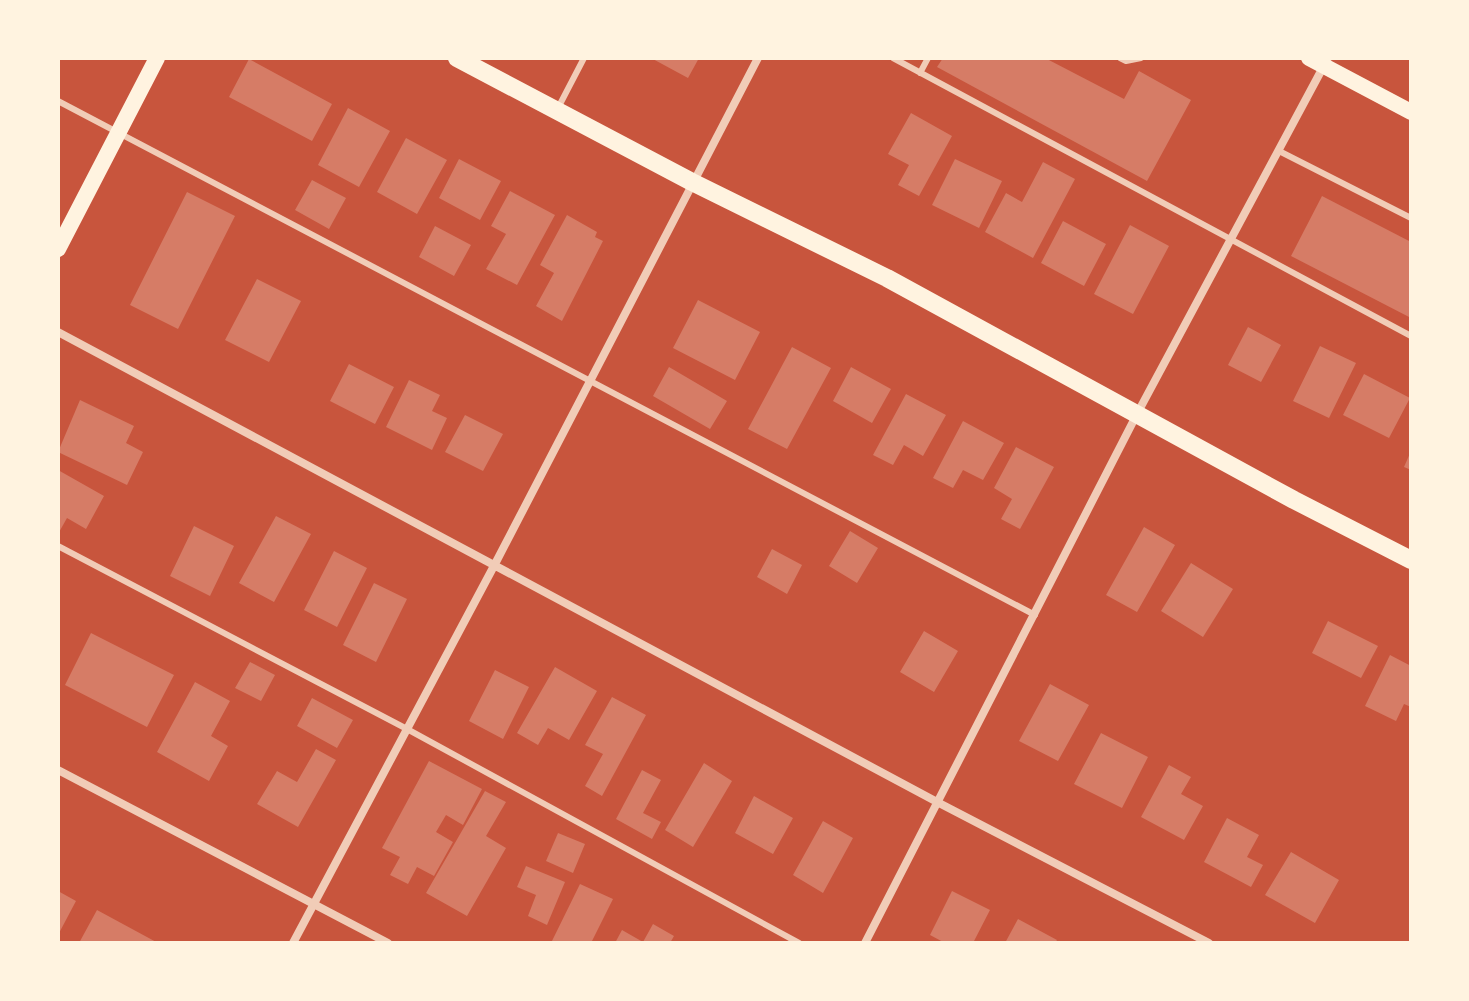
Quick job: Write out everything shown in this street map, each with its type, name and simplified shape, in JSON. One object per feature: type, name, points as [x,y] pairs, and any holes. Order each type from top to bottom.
[{"type":"main road","points":[[58,249],[157,58]]},
{"type":"main road","points":[[457,58],[692,182],[887,278],[1411,560]]},
{"type":"main road","points":[[1320,61],[1411,112]]},
{"type":"street","points":[[293,943],[495,564],[758,58]]},
{"type":"street","points":[[865,943],[1137,414],[1279,151],[1320,61]]},
{"type":"street","points":[[58,332],[939,803],[1209,943]]},
{"type":"street","points":[[58,770],[388,943]]},
{"type":"lane","points":[[556,111],[584,58]]},
{"type":"lane","points":[[893,58],[1411,336]]},
{"type":"lane","points":[[920,73],[928,58]]},
{"type":"lane","points":[[1120,58],[1126,61],[1141,58]]},
{"type":"lane","points":[[58,101],[1035,615]]},
{"type":"lane","points":[[1279,151],[1411,218]]},
{"type":"lane","points":[[58,546],[407,729],[799,943]]},
{"type":"building","points":[[651,58],[699,58],[688,78]]},
{"type":"building","points":[[943,58],[1045,58],[1124,99],[1139,71],[1191,100],[1147,181],[937,67]]},
{"type":"building","points":[[249,59],[332,104],[312,141],[229,97]]},
{"type":"building","points":[[348,108],[390,131],[359,187],[318,165]]},
{"type":"building","points":[[911,113],[952,136],[919,196],[898,185],[909,165],[888,154]]},
{"type":"building","points":[[406,138],[447,160],[417,214],[377,192]]},
{"type":"building","points":[[459,159],[501,181],[480,220],[439,198]]},
{"type":"building","points":[[955,159],[1002,181],[979,228],[932,205]]},
{"type":"building","points":[[1043,162],[1075,179],[1033,258],[985,232],[1006,193],[1022,202]]},
{"type":"building","points":[[312,180],[346,198],[329,229],[295,210]]},
{"type":"building","points":[[510,191],[555,215],[517,285],[486,269],[506,234],[491,226]]},
{"type":"building","points":[[187,192],[235,216],[178,329],[130,305]]},
{"type":"building","points":[[1322,196],[1411,242],[1411,318],[1291,256]]},
{"type":"building","points":[[567,215],[597,232],[595,237],[603,241],[562,321],[536,306],[554,273],[540,265]]},
{"type":"building","points":[[1063,221],[1106,244],[1084,286],[1041,263]]},
{"type":"building","points":[[1130,225],[1169,246],[1133,314],[1094,294]]},
{"type":"building","points":[[435,226],[471,245],[454,276],[419,257]]},
{"type":"building","points":[[257,279],[301,301],[269,362],[225,340]]},
{"type":"building","points":[[698,300],[760,332],[735,380],[673,348]]},
{"type":"building","points":[[1248,327],[1281,345],[1261,382],[1228,365]]},
{"type":"building","points":[[1320,346],[1356,363],[1329,418],[1293,401]]},
{"type":"building","points":[[792,347],[831,368],[787,449],[748,429]]},
{"type":"building","points":[[349,364],[394,387],[375,424],[330,401]]},
{"type":"building","points":[[669,367],[727,401],[710,429],[653,396]]},
{"type":"building","points":[[851,367],[891,389],[872,423],[833,401]]},
{"type":"building","points":[[1364,374],[1410,398],[1389,438],[1343,415]]},
{"type":"building","points":[[409,380],[440,395],[432,411],[447,418],[432,450],[386,427]]},
{"type":"building","points":[[906,394],[946,415],[923,456],[904,445],[893,465],[873,455]]},
{"type":"building","points":[[80,400],[134,426],[126,443],[143,452],[127,485],[58,452]]},
{"type":"building","points":[[465,415],[503,434],[483,471],[445,452]]},
{"type":"building","points":[[963,421],[1004,443],[983,480],[963,470],[953,488],[933,478]]},
{"type":"building","points":[[1016,447],[1054,467],[1020,529],[1001,519],[1012,499],[994,488]]},
{"type":"building","points":[[1411,451],[1411,470],[1404,467]]},
{"type":"building","points":[[58,470],[104,496],[86,529],[67,518],[58,534]]},
{"type":"building","points":[[276,516],[311,534],[274,602],[239,583]]},
{"type":"building","points":[[194,526],[234,546],[210,596],[170,576]]},
{"type":"building","points":[[1144,527],[1175,545],[1137,612],[1106,595]]},
{"type":"building","points":[[850,531],[878,548],[857,583],[829,566]]},
{"type":"building","points":[[772,549],[802,565],[787,594],[757,577]]},
{"type":"building","points":[[334,551],[367,568],[337,627],[304,610]]},
{"type":"building","points":[[1191,563],[1233,589],[1203,637],[1161,611]]},
{"type":"building","points":[[374,583],[407,599],[376,662],[343,645]]},
{"type":"building","points":[[1328,621],[1378,646],[1361,678],[1312,653]]},
{"type":"building","points":[[924,631],[958,651],[934,692],[900,672]]},
{"type":"building","points":[[91,633],[174,675],[147,727],[65,685]]},
{"type":"building","points":[[1390,655],[1411,666],[1411,707],[1404,704],[1396,721],[1365,706]]},
{"type":"building","points":[[250,662],[275,675],[261,701],[235,688]]},
{"type":"building","points":[[555,667],[597,691],[569,740],[548,728],[538,745],[517,733]]},
{"type":"building","points":[[495,670],[529,687],[503,739],[469,721]]},
{"type":"building","points":[[195,682],[230,701],[211,736],[228,746],[209,781],[157,752]]},
{"type":"building","points":[[1050,684],[1089,705],[1058,761],[1019,741]]},
{"type":"building","points":[[612,697],[646,715],[602,796],[585,786],[603,754],[585,745]]},
{"type":"building","points":[[312,698],[353,720],[337,748],[297,726]]},
{"type":"building","points":[[1101,733],[1148,757],[1122,808],[1074,784]]},
{"type":"building","points":[[316,749],[336,760],[298,827],[257,804],[277,771],[297,782]]},
{"type":"building","points":[[429,761],[482,789],[463,825],[446,815],[436,832],[453,842],[434,876],[417,867],[408,884],[390,875],[400,857],[382,848]]},
{"type":"building","points":[[704,763],[732,781],[693,847],[665,830]]},
{"type":"building","points":[[1169,765],[1191,777],[1181,794],[1203,806],[1184,840],[1141,817]]},
{"type":"building","points":[[642,770],[661,780],[643,813],[661,822],[652,839],[616,819]]},
{"type":"building","points":[[485,791],[506,802],[486,836],[506,848],[467,916],[426,893]]},
{"type":"building","points":[[754,796],[793,818],[773,854],[735,833]]},
{"type":"building","points":[[1227,818],[1259,835],[1247,857],[1263,865],[1251,887],[1204,862]]},
{"type":"building","points":[[823,821],[853,838],[823,893],[793,875]]},
{"type":"building","points":[[558,833],[585,844],[573,873],[546,861]]},
{"type":"building","points":[[1291,852],[1339,880],[1315,923],[1265,895]]},
{"type":"building","points":[[526,866],[565,882],[547,925],[528,916],[536,895],[517,887]]},
{"type":"building","points":[[580,884],[613,899],[591,943],[551,943]]},
{"type":"building","points":[[58,891],[76,901],[58,935]]},
{"type":"building","points":[[952,891],[990,910],[973,943],[945,943],[930,935]]},
{"type":"building","points":[[97,910],[158,943],[79,943]]},
{"type":"building","points":[[1018,919],[1057,940],[1055,943],[1005,943]]},
{"type":"building","points":[[653,924],[674,936],[670,943],[615,943],[622,930],[643,942]]}]
